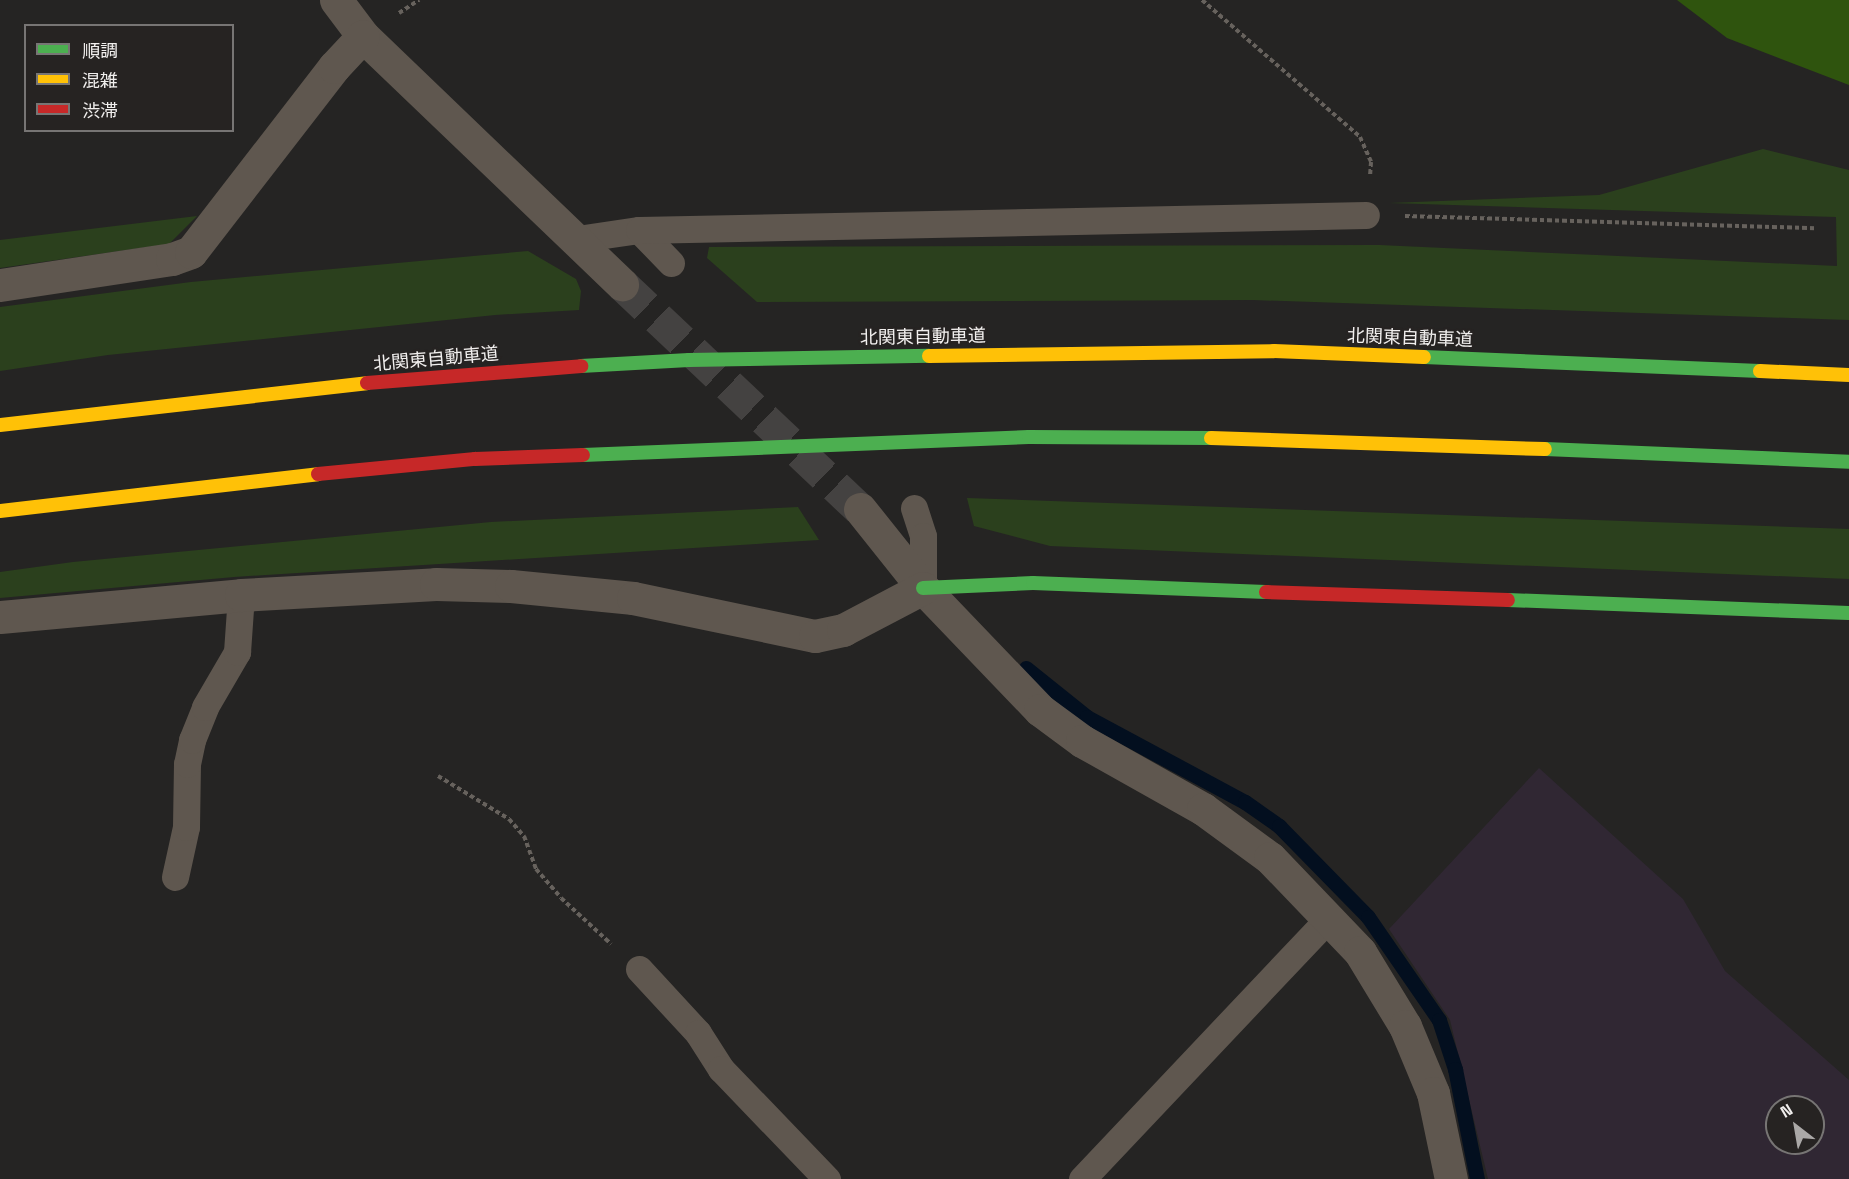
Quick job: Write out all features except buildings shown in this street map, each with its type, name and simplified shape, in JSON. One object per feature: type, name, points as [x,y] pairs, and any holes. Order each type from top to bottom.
[{"type":"main road","name":"北関東自動車道","points":[[0,425],[159,404],[468,373],[689,360],[1274,351],[1849,375]]},
{"type":"main road","points":[[0,512],[168,489],[476,459],[1017,437],[1279,438],[1849,462]]},
{"type":"main road","points":[[923,588],[1033,583],[1849,613]]},
{"type":"street","points":[[336,0],[363,36],[622,284]]},
{"type":"street","points":[[0,285],[172,259],[191,252],[334,67],[363,36]]},
{"type":"street","points":[[860,509],[923,588],[1040,710],[1082,741],[1203,809],[1270,858],[1360,952],[1405,1026],[1433,1093],[1451,1179]]},
{"type":"street","points":[[0,617],[241,596],[436,585],[511,586],[633,598],[815,636],[843,630],[923,588]]},
{"type":"lane","points":[[577,239],[639,230],[1366,215]]},
{"type":"lane","points":[[639,230],[671,263]]},
{"type":"lane","points":[[914,508],[923,536],[923,588]]},
{"type":"lane","points":[[175,877],[186,827],[187,764],[192,740],[205,707],[237,652],[241,596]]},
{"type":"lane","points":[[1082,1179],[1329,918]]},
{"type":"lane","points":[[639,969],[698,1033],[721,1069],[827,1179]]},
{"type":"path","points":[[1202,0],[1360,137],[1371,162],[1366,215],[1815,228]]},
{"type":"path","points":[[438,776],[509,819],[524,836],[536,869],[561,898],[639,969]]},
{"type":"shaded area","points":[[1539,768],[1683,899],[1725,971],[1849,1080],[1849,1179],[1488,1179],[1450,1020],[1389,929]]},
{"type":"green space","points":[[1677,0],[1849,0],[1849,85],[1727,38]]},
{"type":"green space","points":[[1763,149],[1849,170],[1849,320],[1253,300],[757,302],[707,258],[709,247],[1379,245],[1837,266],[1836,217],[1389,203],[1599,195]]},
{"type":"green space","points":[[197,216],[169,244],[0,268],[0,240]]},
{"type":"green space","points":[[528,251],[576,279],[581,291],[579,310],[495,315],[108,355],[0,371],[0,307],[191,282]]},
{"type":"green space","points":[[967,498],[1849,529],[1849,579],[1050,546],[974,526]]},
{"type":"green space","points":[[798,507],[819,540],[234,577],[0,598],[0,572],[73,562],[491,522]]},
{"type":"waterway","points":[[1026,668],[1087,717],[1245,802],[1279,826],[1368,917],[1439,1020],[1455,1069],[1477,1179]]},
{"type":"tunnel","points":[[622,284],[860,509]]},
{"type":"traffic: fast","points":[[581,366],[689,360],[929,356]]},
{"type":"traffic: fast","points":[[1424,357],[1760,371]]},
{"type":"traffic: fast","points":[[583,455],[1029,437],[1211,438]]},
{"type":"traffic: fast","points":[[1545,449],[1849,462]]},
{"type":"traffic: fast","points":[[923,588],[1033,583],[1266,592]]},
{"type":"traffic: fast","points":[[1508,600],[1849,613]]},
{"type":"traffic: slow","points":[[929,356],[1274,351],[1424,357]]},
{"type":"traffic: slow","points":[[1760,371],[1849,375]]},
{"type":"traffic: slow","points":[[0,425],[367,383]]},
{"type":"traffic: slow","points":[[1211,438],[1545,449]]},
{"type":"traffic: slow","points":[[0,511],[318,474]]},
{"type":"traffic: jam","points":[[367,383],[581,366]]},
{"type":"traffic: jam","points":[[318,474],[475,459],[583,455]]},
{"type":"traffic: jam","points":[[1266,592],[1508,600]]}]
